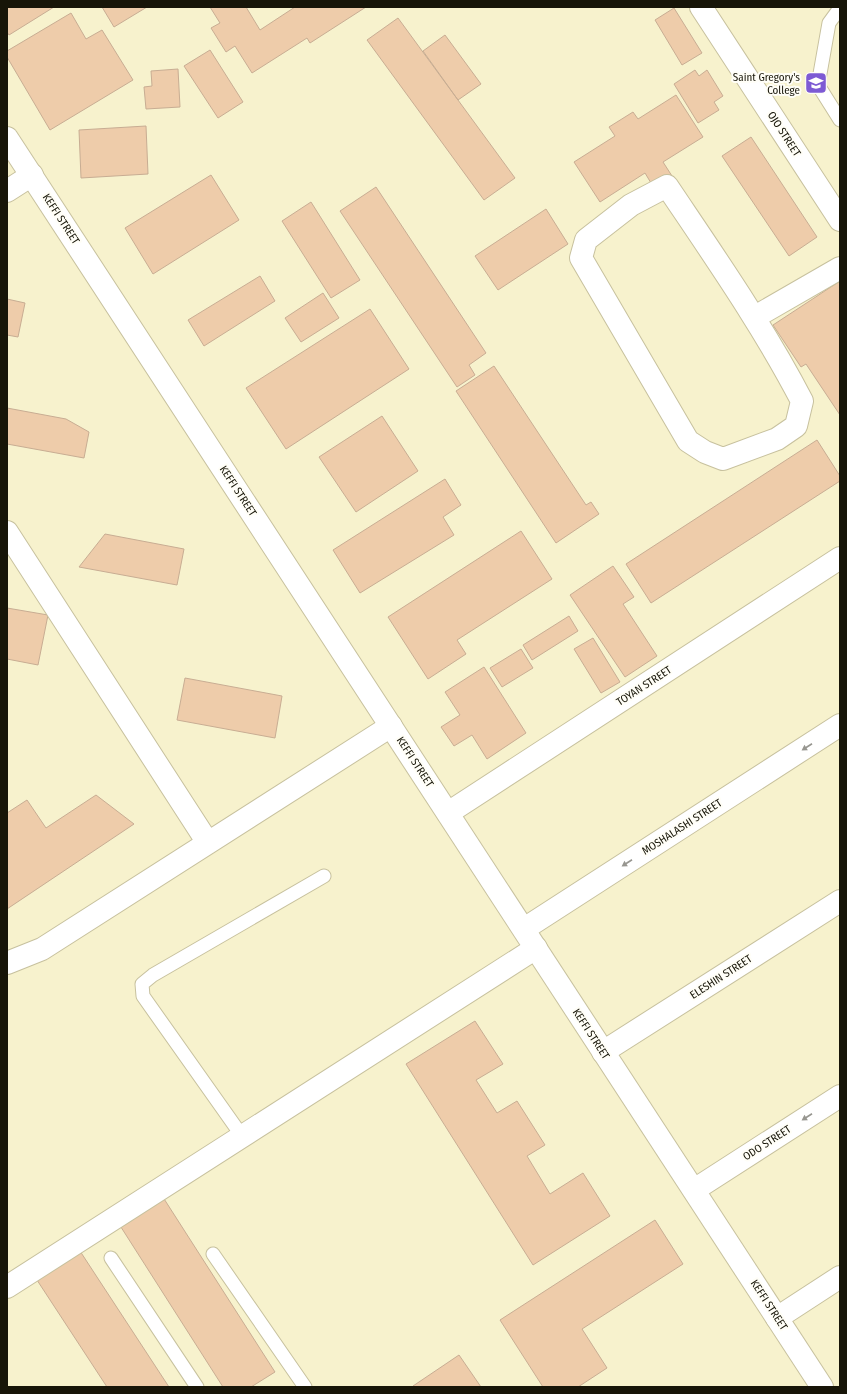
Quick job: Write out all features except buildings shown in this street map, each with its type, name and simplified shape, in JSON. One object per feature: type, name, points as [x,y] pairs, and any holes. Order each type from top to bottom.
[{"type":"street","name":"OJO STREET","points":[[701,7],[840,220]]},
{"type":"street","name":"KEFFI STREET","points":[[7,138],[822,1387]]},
{"type":"street","points":[[7,191],[32,175]]},
{"type":"street","points":[[667,186],[755,317],[802,401],[796,426],[777,439],[723,459],[705,452],[688,442],[581,258],[586,240],[631,205],[667,186]]},
{"type":"street","points":[[755,317],[840,268]]},
{"type":"street","points":[[7,532],[208,843]]},
{"type":"street","name":"TOYAN STREET","points":[[448,813],[840,558]]},
{"type":"street","name":"MOSHALASHI STREET","points":[[524,929],[840,725]]},
{"type":"street","points":[[7,963],[42,949],[391,726]]},
{"type":"street","name":"ELESHIN STREET","points":[[603,1052],[840,901]]},
{"type":"street","points":[[7,1287],[536,948]]},
{"type":"street","name":"ODO STREET","points":[[694,1190],[840,1096]]},
{"type":"street","points":[[777,1318],[840,1277]]},
{"type":"lane","points":[[840,8],[829,23],[818,84],[840,120]]},
{"type":"lane","points":[[242,1136],[143,996],[142,984],[153,975],[324,876]]},
{"type":"lane","points":[[213,1254],[305,1387]]},
{"type":"lane","points":[[110,1258],[197,1387]]},
{"type":"place","name":"Saint Gregory's College","points":[[816,83]]}]
